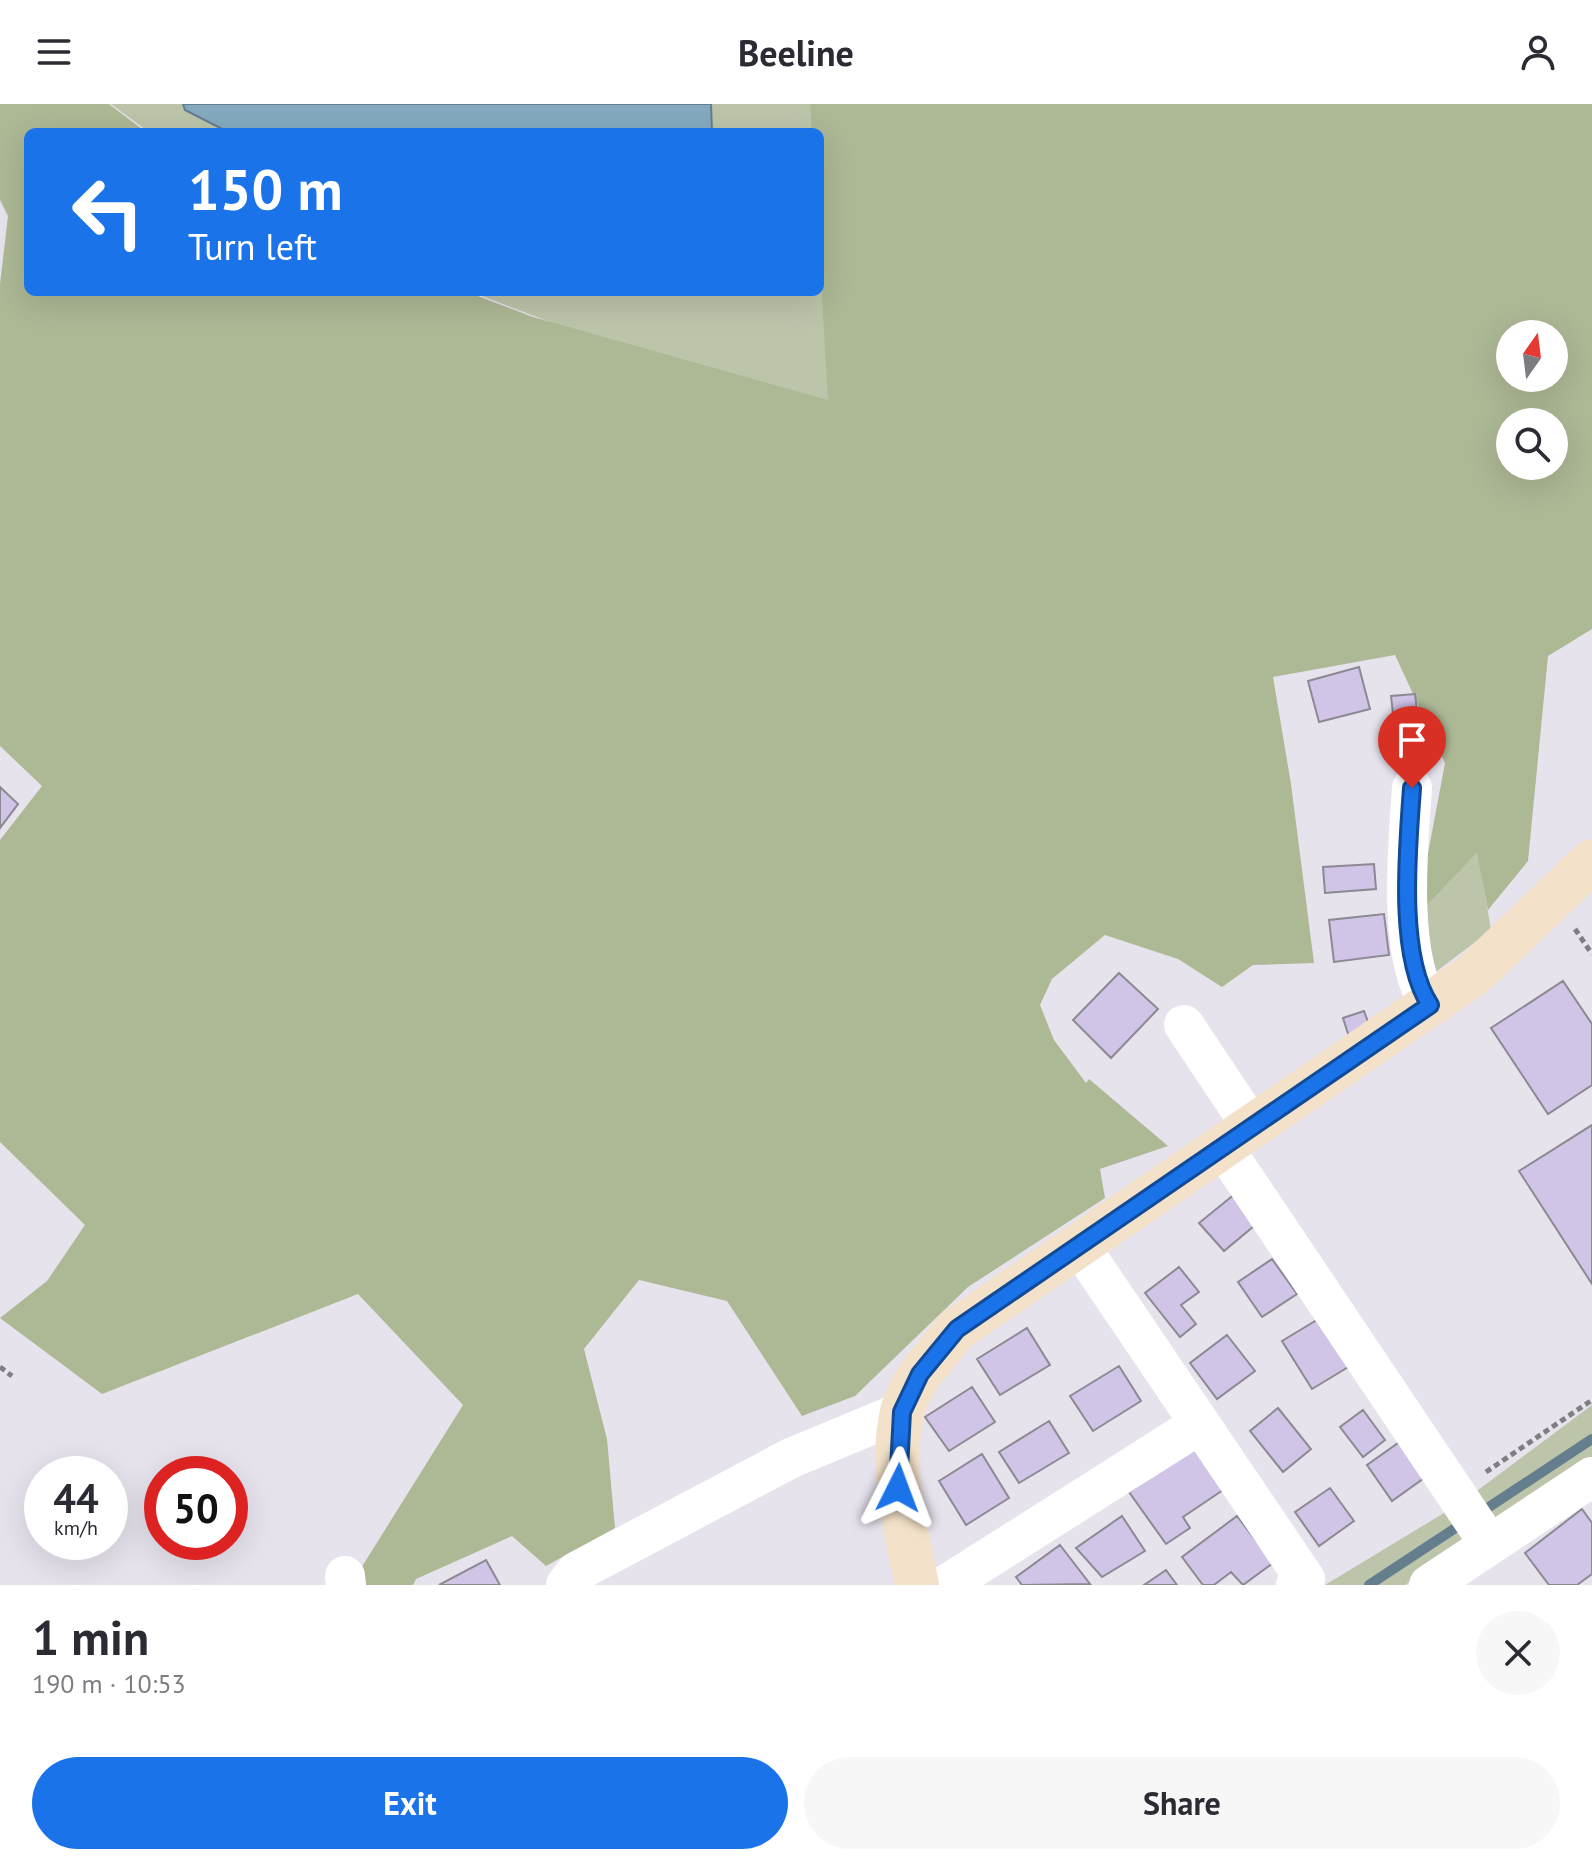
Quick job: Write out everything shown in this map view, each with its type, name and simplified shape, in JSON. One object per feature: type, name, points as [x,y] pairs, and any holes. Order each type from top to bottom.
[{"type":"main road","points":[[917,1585],[898,1488],[902,1412],[920,1374],[957,1329],[1474,974],[1592,861]]},
{"type":"street","points":[[1412,788],[1406,880],[1417,985],[1430,1005]]},
{"type":"street","points":[[1184,1025],[1237,1137],[1460,1500],[1489,1542]]},
{"type":"street","points":[[1079,1245],[1305,1579],[1296,1585]]},
{"type":"street","points":[[566,1585],[576,1572],[791,1458],[902,1412]]},
{"type":"street","points":[[967,1579],[1200,1424]]},
{"type":"street","points":[[1429,1585],[1489,1542],[1592,1477]]},
{"type":"path","points":[[0,1367],[12,1376]]},
{"type":"path","points":[[1460,1500],[1592,1400]]},
{"type":"green space","points":[[0,104],[109,104],[141,128],[24,128],[24,296],[478,296],[533,317],[828,400],[822,296],[824,128],[811,128],[810,104],[1592,104],[1592,629],[1548,656],[1528,861],[1488,910],[1477,853],[1416,917],[1445,763],[1395,655],[1273,677],[1291,784],[1314,963],[1253,965],[1222,987],[1178,959],[1105,935],[1052,979],[1040,1005],[1054,1040],[1086,1083],[1089,1079],[1168,1146],[1100,1169],[1105,1198],[968,1287],[855,1396],[802,1416],[727,1301],[639,1280],[584,1349],[607,1439],[615,1528],[546,1566],[512,1536],[416,1579],[413,1585],[362,1585],[358,1573],[463,1405],[358,1294],[102,1394],[0,1318],[47,1281],[85,1225],[0,1142],[0,840],[42,786],[0,746],[0,284],[8,216],[0,200]]},
{"type":"green space","points":[[111,104],[183,104],[185,110],[220,128],[144,128]]},
{"type":"green space","points":[[711,104],[810,104],[811,128],[712,128]]},
{"type":"green space","points":[[482,296],[822,296],[829,401],[555,324]]},
{"type":"green space","points":[[1478,852],[1491,930],[1429,977],[1416,917]]},
{"type":"green space","points":[[1592,1405],[1592,1463],[1405,1585],[1325,1585],[1462,1502]]},
{"type":"water","points":[[183,104],[711,104],[712,128],[220,128],[185,110]]},
{"type":"building","points":[[1359,667],[1370,709],[1319,722],[1308,681]]},
{"type":"building","points":[[1415,694],[1422,756],[1398,758],[1391,696]]},
{"type":"building","points":[[0,787],[18,804],[0,828]]},
{"type":"building","points":[[1374,864],[1376,889],[1325,893],[1323,867]]},
{"type":"building","points":[[1384,914],[1389,955],[1334,962],[1329,920]]},
{"type":"building","points":[[1119,973],[1158,1009],[1111,1058],[1073,1020]]},
{"type":"building","points":[[1563,981],[1592,1024],[1592,1085],[1548,1114],[1491,1028]]},
{"type":"building","points":[[1364,1011],[1371,1030],[1349,1037],[1343,1018]]},
{"type":"building","points":[[1592,1125],[1592,1284],[1519,1171]]},
{"type":"building","points":[[1241,1189],[1260,1221],[1224,1251],[1199,1223]]},
{"type":"building","points":[[1272,1259],[1297,1294],[1262,1317],[1238,1282]]},
{"type":"building","points":[[1179,1267],[1199,1292],[1181,1305],[1196,1324],[1180,1337],[1145,1293]]},
{"type":"building","points":[[1320,1318],[1350,1366],[1312,1389],[1282,1341]]},
{"type":"building","points":[[1027,1328],[1050,1365],[1000,1395],[977,1359]]},
{"type":"building","points":[[1227,1335],[1255,1371],[1217,1399],[1190,1363]]},
{"type":"building","points":[[1119,1366],[1141,1401],[1093,1431],[1070,1396]]},
{"type":"building","points":[[972,1387],[995,1422],[949,1451],[925,1417]]},
{"type":"building","points":[[1278,1408],[1311,1449],[1283,1472],[1250,1431]]},
{"type":"building","points":[[1363,1410],[1385,1440],[1363,1457],[1340,1427]]},
{"type":"building","points":[[1049,1421],[1069,1453],[1019,1483],[999,1452]]},
{"type":"building","points":[[1401,1441],[1427,1476],[1392,1501],[1367,1465]]},
{"type":"building","points":[[1199,1443],[1229,1486],[1183,1517],[1190,1528],[1166,1544],[1129,1492]]},
{"type":"building","points":[[982,1454],[1009,1498],[966,1525],[939,1481]]},
{"type":"building","points":[[1330,1488],[1354,1521],[1319,1546],[1295,1512]]},
{"type":"building","points":[[1582,1509],[1592,1523],[1592,1574],[1577,1585],[1549,1585],[1525,1553]]},
{"type":"building","points":[[1122,1516],[1145,1551],[1102,1577],[1076,1548]]},
{"type":"building","points":[[1237,1516],[1273,1563],[1243,1585],[1231,1572],[1214,1585],[1203,1585],[1182,1557]]},
{"type":"building","points":[[1060,1545],[1090,1584],[1022,1585],[1016,1577]]},
{"type":"building","points":[[486,1560],[500,1585],[439,1585]]},
{"type":"building","points":[[1166,1570],[1177,1585],[1144,1585]]},
{"type":"waterway","points":[[1480,1513],[1592,1439]]},
{"type":"waterway","points":[[1369,1585],[1466,1521]]},
{"type":"route","points":[[898,1488],[902,1412],[920,1374],[957,1329],[1430,1005],[1417,985],[1406,880],[1412,788]]}]
